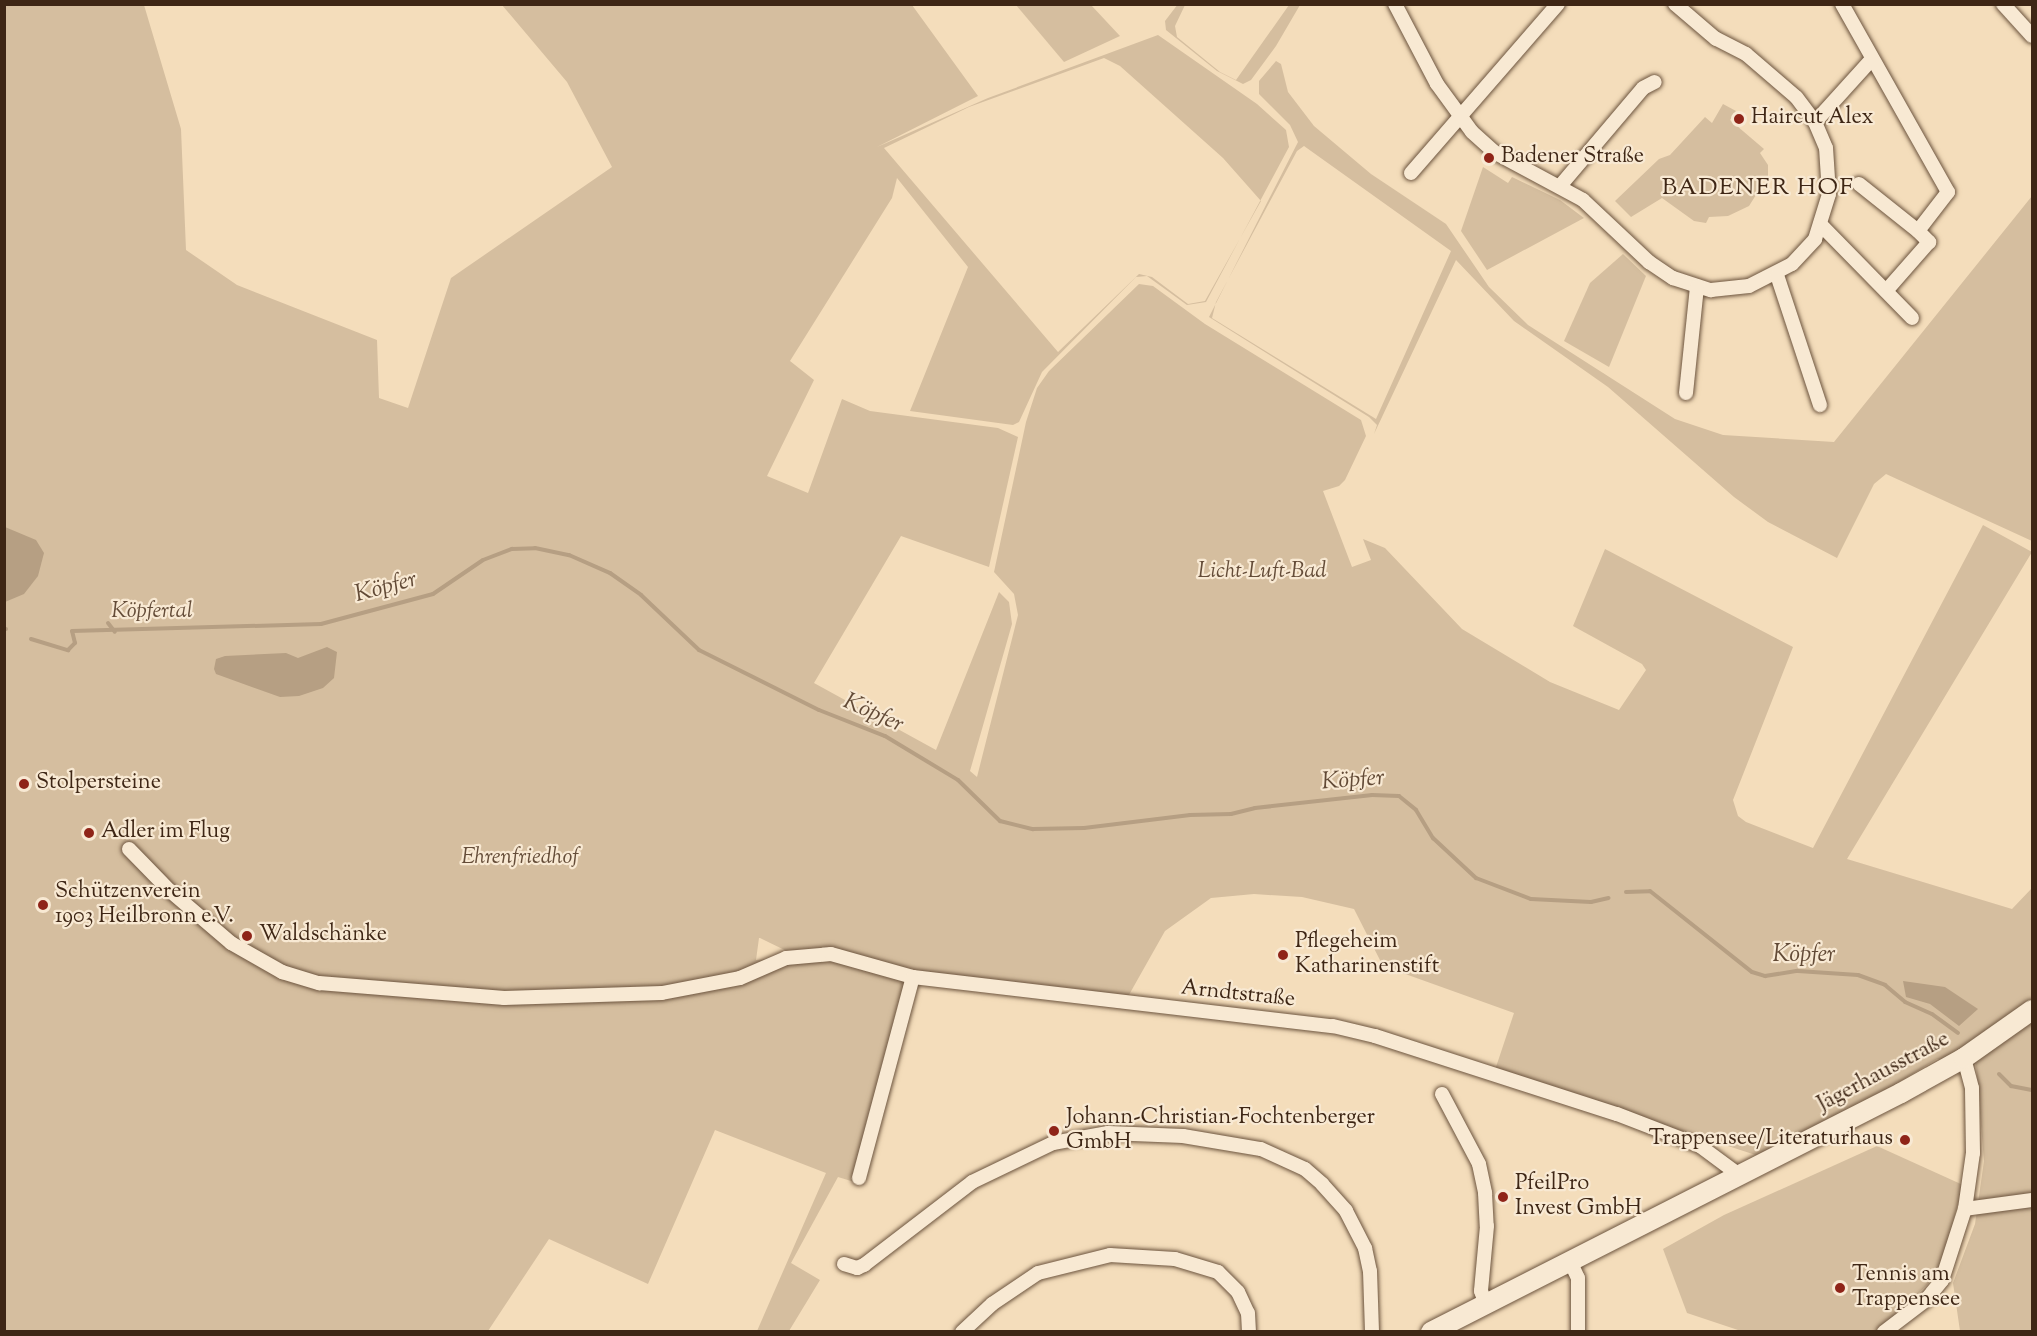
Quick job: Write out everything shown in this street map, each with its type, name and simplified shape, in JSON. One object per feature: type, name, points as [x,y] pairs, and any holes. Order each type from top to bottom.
[{"type":"street","points":[[1395,4],[1416,48],[1460,117],[1494,152],[1583,200],[1660,270],[1697,287],[1736,289],[1777,275],[1804,252],[1821,225],[1831,178],[1826,148],[1815,122],[1774,77],[1746,54],[1716,39],[1675,4]]},
{"type":"street","points":[[1411,173],[1560,4],[1567,5]]},
{"type":"street","points":[[1842,4],[1948,192],[1918,231]]},
{"type":"street","points":[[2003,4],[2032,36]]},
{"type":"street","points":[[1815,122],[1872,59]]},
{"type":"street","points":[[1560,186],[1643,88],[1655,82]]},
{"type":"street","points":[[1859,184],[1929,242],[1886,291]]},
{"type":"street","points":[[1821,225],[1912,318]]},
{"type":"street","points":[[1777,275],[1820,405]]},
{"type":"street","points":[[1686,393],[1697,287]]},
{"type":"street","name":"Arndtstraße","points":[[129,849],[169,890],[231,943],[282,972],[319,983],[504,998],[662,993],[740,978],[786,958],[831,954],[913,978],[1334,1026],[1394,1040],[1617,1113],[1700,1146],[1739,1175]]},
{"type":"street","points":[[859,1178],[913,978]]},
{"type":"street","name":"Jägerhausstraße","points":[[1431,1332],[1964,1058],[2032,1010]]},
{"type":"street","points":[[1884,1332],[1926,1300],[1942,1280],[1965,1209],[1973,1153],[1972,1088],[1964,1058]]},
{"type":"street","points":[[1442,1094],[1479,1164],[1485,1193],[1487,1226],[1481,1291],[1486,1305]]},
{"type":"street","points":[[844,1264],[857,1268],[864,1265],[972,1182],[1053,1143],[1108,1133],[1183,1136],[1261,1149],[1305,1168],[1322,1184],[1346,1211],[1365,1248],[1370,1271],[1372,1332]]},
{"type":"street","points":[[1965,1209],[2032,1200]]},
{"type":"street","points":[[962,1332],[992,1304],[1038,1273],[1110,1255],[1175,1259],[1218,1272],[1238,1292],[1248,1313],[1249,1332]]},
{"type":"street","points":[[1570,1261],[1578,1278],[1578,1332]]},
{"type":"green space","points":[[1178,4],[1185,5],[1175,26],[1177,37],[1220,72],[1236,80],[1289,5],[1300,5],[1276,46],[1251,80],[1243,84],[1217,71],[1166,30],[1165,21]]},
{"type":"green space","points":[[5,5],[144,5],[181,129],[186,250],[237,285],[377,340],[379,398],[408,408],[451,278],[612,167],[567,82],[502,5],[912,5],[978,96],[877,147],[988,98],[1158,35],[1257,104],[1286,130],[1289,147],[1260,200],[1223,158],[1120,66],[1104,58],[969,107],[884,148],[1058,352],[1139,274],[1152,277],[1188,304],[1205,301],[1240,238],[1206,302],[1187,305],[1147,276],[1136,277],[1042,372],[1019,422],[1013,425],[910,411],[968,267],[897,178],[892,198],[790,361],[814,380],[767,476],[808,493],[842,399],[870,411],[998,428],[1018,437],[989,567],[901,536],[814,683],[936,750],[999,592],[1009,602],[1012,624],[970,771],[977,777],[1018,615],[1014,594],[994,572],[1026,422],[1037,388],[1049,371],[1139,284],[1153,286],[1205,324],[1361,420],[1366,436],[1345,480],[1339,486],[1323,491],[1352,567],[1371,560],[1363,539],[1385,548],[1462,629],[1550,682],[1619,710],[1646,670],[1642,664],[1573,626],[1605,549],[1793,647],[1733,800],[1738,816],[1746,822],[1813,848],[1983,525],[2032,552],[1847,859],[2012,909],[2032,888],[2032,1331],[1960,1331],[1953,1283],[1975,1224],[1984,1161],[1976,1064],[1937,1059],[1771,1160],[1495,1070],[1514,1013],[1383,966],[1354,909],[1302,897],[1254,894],[1211,898],[1165,931],[1121,1009],[916,983],[864,1185],[838,1177],[791,1263],[820,1280],[789,1331],[757,1331],[826,1173],[715,1130],[648,1284],[549,1239],[488,1331],[5,1332]],"holes":[[[760,938],[799,957],[756,960]]]},
{"type":"green space","points":[[1016,5],[1091,5],[1120,36],[1064,62]]},
{"type":"green space","points":[[1276,61],[1281,64],[1288,92],[1314,126],[1371,174],[1446,224],[1489,287],[1528,325],[1675,419],[1723,435],[1834,442],[2032,196],[2032,541],[1886,474],[1874,484],[1837,558],[1768,522],[1734,497],[1608,387],[1514,321],[1456,260],[1374,434],[1377,425],[1369,417],[1209,317],[1215,304],[1212,318],[1376,419],[1451,251],[1304,146],[1297,151],[1228,279],[1298,142],[1290,125],[1259,94],[1259,81]]},
{"type":"green space","points":[[1723,104],[1736,111],[1730,120],[1764,149],[1760,153],[1768,165],[1768,176],[1762,176],[1761,187],[1749,206],[1728,216],[1709,217],[1706,223],[1694,221],[1662,198],[1631,217],[1615,201],[1659,159],[1670,155],[1705,117],[1712,123]]},
{"type":"green space","points":[[1483,167],[1508,183],[1512,177],[1560,200],[1584,218],[1487,270],[1461,231]]},
{"type":"green space","points":[[1623,254],[1646,276],[1609,367],[1564,341],[1590,283]]},
{"type":"green space","points":[[1877,1146],[1963,1185],[1939,1273],[1895,1316],[1876,1331],[1741,1331],[1687,1313],[1663,1249],[1724,1215]]},
{"type":"shaded area","points":[[5,527],[36,540],[44,553],[38,576],[24,594],[5,602]]},
{"type":"shaded area","points":[[327,647],[337,652],[334,678],[323,688],[299,696],[280,697],[216,674],[214,669],[216,659],[225,656],[286,653],[298,658]]},
{"type":"shaded area","points":[[1903,981],[1945,987],[1978,1009],[1959,1026],[1930,1004],[1906,997]]},
{"type":"waterway","name":"Köpfer","points":[[31,639],[68,650],[75,643],[72,631],[321,624],[433,594],[483,560],[512,549],[535,548],[569,555],[610,573],[641,595],[699,650],[819,710],[885,736],[958,780],[1000,821],[1033,829],[1084,828],[1190,815],[1231,814],[1255,808],[1372,795],[1399,796],[1416,810],[1433,838],[1476,878],[1531,899],[1591,902],[1609,898]]},
{"type":"waterway","name":"Köpfer","points":[[108,623],[115,632]]},
{"type":"waterway","name":"Köpfer","points":[[1626,892],[1650,891],[1752,972],[1765,976],[1798,971],[1858,975],[1885,985],[1905,1002],[1932,1014],[1958,1033]]},
{"type":"waterway","name":"Köpfer","points":[[1999,1074],[2011,1086],[2032,1090]]},
{"type":"place","name":"Haircut Alex","points":[[1739,119]]},
{"type":"place","name":"Badener Straße","points":[[1489,158]]},
{"type":"place","name":"Stolpersteine","points":[[24,784]]},
{"type":"place","name":"Adler im Flug","points":[[89,833]]},
{"type":"place","name":"Schützenverein 1903 Heilbronn e.V.","points":[[43,905]]},
{"type":"place","name":"Waldschänke","points":[[247,936]]},
{"type":"place","name":"Pflegeheim Katharinenstift","points":[[1283,955]]},
{"type":"place","name":"Johann-Christian-Fochtenberger GmbH","points":[[1054,1131]]},
{"type":"place","name":"Trappensee/Literaturhaus","points":[[1905,1140]]},
{"type":"place","name":"PfeilPro Invest GmbH","points":[[1503,1197]]},
{"type":"place","name":"Tennis am Trappensee","points":[[1840,1288]]},
{"type":"district","name":"BADENER HOF","points":[[1758,189]]},
{"type":"park label","name":"Licht-Luft-Bad","points":[[1262,573]]},
{"type":"park label","name":"Köpfertal","points":[[152,613]]},
{"type":"park label","name":"Ehrenfriedhof","points":[[520,859]]}]
